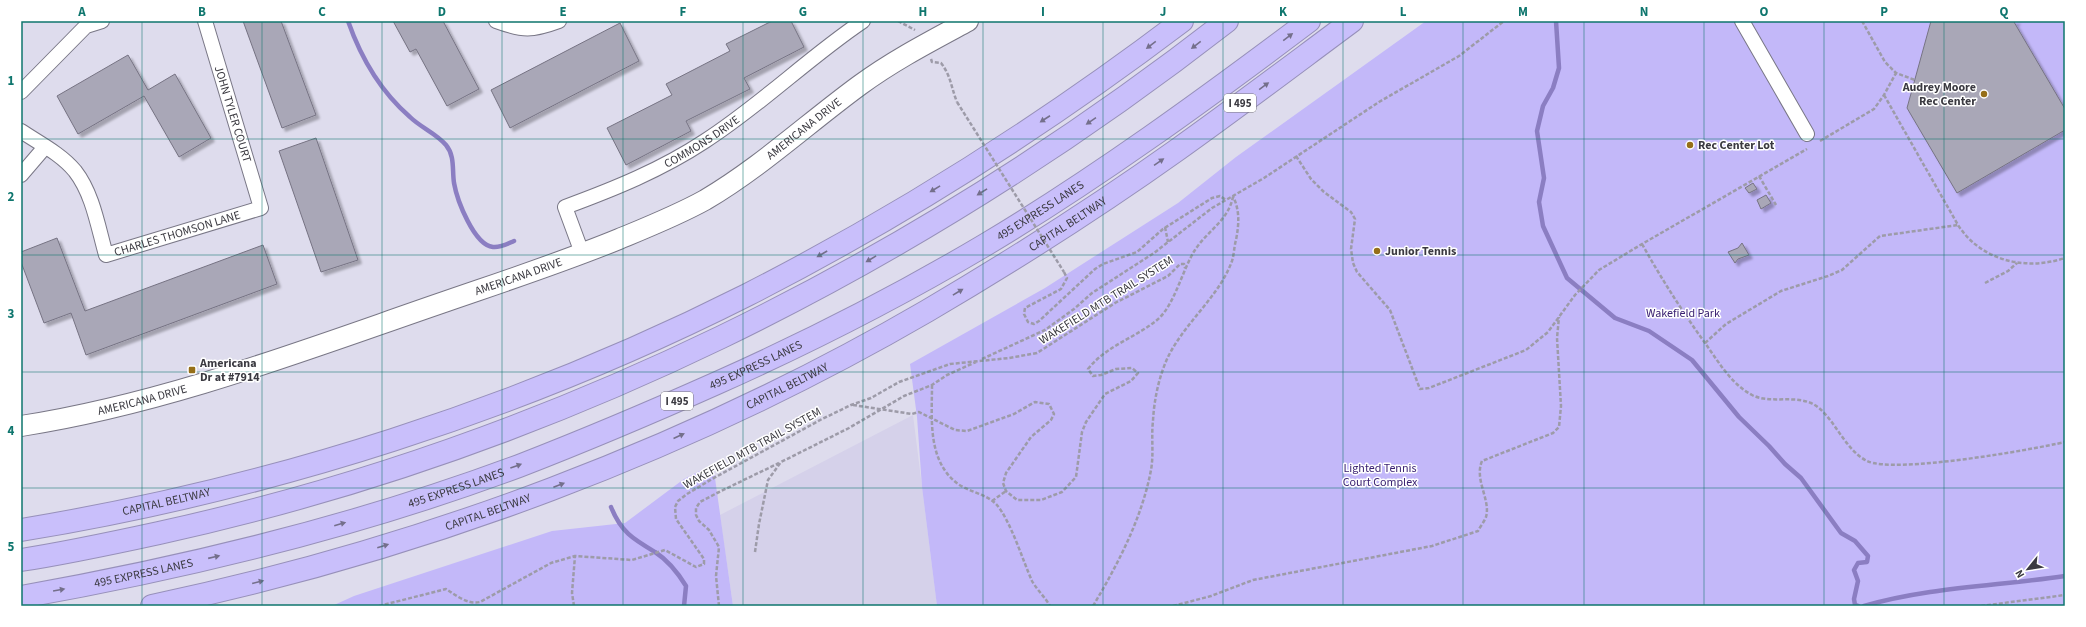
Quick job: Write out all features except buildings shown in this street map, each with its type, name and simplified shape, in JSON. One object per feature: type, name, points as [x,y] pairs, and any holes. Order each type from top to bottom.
[{"type":"highway","name":"CAPITAL BELTWAY","points":[[21,530],[192,495],[317,463],[458,417],[586,368],[746,295],[886,217],[982,160],[1054,113],[1130,61],[1182,21]]},
{"type":"highway","points":[[21,560],[223,519],[351,483],[492,436],[595,396],[665,365],[804,296],[930,224],[1089,123],[1152,79],[1227,21]]},
{"type":"highway","name":"495 EXPRESS LANES","points":[[21,597],[81,586],[245,550],[379,512],[515,467],[674,402],[825,332],[984,246],[1126,152],[1308,21]]},
{"type":"highway","name":"CAPITAL BELTWAY","points":[[152,606],[325,564],[464,521],[634,456],[794,382],[924,312],[1049,235],[1177,150],[1352,21]]},
{"type":"street","points":[[21,92],[86,26],[102,21]]},
{"type":"street","name":"JOHN TYLER COURT","points":[[205,21],[261,208]]},
{"type":"street","points":[[496,21],[519,30],[541,28],[559,21]]},
{"type":"street","name":"COMMONS DRIVE","points":[[582,254],[565,207],[629,183],[705,141],[732,123],[862,21]]},
{"type":"street","name":"AMERICANA DRIVE","points":[[21,426],[110,408],[184,389],[250,369],[582,254],[650,227],[703,201],[754,169],[860,85],[905,54],[968,21]]},
{"type":"street","points":[[1742,21],[1811,141]]},
{"type":"street","name":"CHARLES THOMSON LANE","points":[[21,130],[64,160],[75,171],[83,183],[94,210],[106,255],[261,208]]},
{"type":"street","points":[[21,175],[45,147]]},
{"type":"path","name":"WAKEFIELD MTB TRAIL SYSTEM","points":[[720,606],[716,576],[719,547],[709,530],[699,521],[696,514],[696,508],[700,502],[849,428],[904,396],[932,385],[947,375],[1045,330],[1104,284],[1168,242],[1212,208],[1264,178],[1378,102],[1458,56],[1504,21]]},
{"type":"path","points":[[1862,21],[1885,62],[1896,73],[1915,80]]},
{"type":"path","points":[[1296,156],[1311,179],[1324,192],[1352,212],[1355,219],[1351,249],[1353,263],[1357,272],[1390,310],[1420,389],[1429,388],[1526,350],[1548,332],[1575,295],[1599,270],[1759,176],[1811,141],[1874,109],[1884,96],[1896,73]]},
{"type":"path","points":[[1884,96],[1958,225],[1970,241],[1986,252],[2002,260],[2029,265],[2065,258]]},
{"type":"path","points":[[957,102],[1067,278],[1061,289],[1025,308],[1024,314],[1028,322],[1034,324],[1039,321],[1095,269],[1103,264],[1137,252],[1165,227],[1212,198],[1220,196],[1227,200]]},
{"type":"path","points":[[1759,176],[1776,205]]},
{"type":"path","name":"WAKEFIELD MTB TRAIL SYSTEM","points":[[1006,491],[1017,500],[1041,500],[1062,492],[1076,477],[1082,432],[1086,422],[1105,394],[1131,380],[1138,373],[1132,368],[1127,368],[1116,369],[1101,375],[1093,376],[1088,369],[1098,358],[1158,319],[1167,309],[1195,249],[1230,208],[1233,196]]},
{"type":"path","points":[[1093,606],[1119,559],[1145,494],[1153,447],[1152,422],[1155,402],[1161,376],[1168,357],[1186,328],[1208,300],[1232,261],[1239,224],[1236,204],[1233,196]]},
{"type":"path","points":[[1705,343],[1726,324],[1781,291],[1842,270],[1880,236],[1958,225]]},
{"type":"path","points":[[1165,227],[1168,242]]},
{"type":"path","points":[[1642,244],[1681,310],[1731,377],[1750,394],[1761,399],[1800,400],[1811,403],[1820,408],[1855,452],[1867,461],[1878,464],[1931,463],[2065,442]]},
{"type":"path","points":[[1985,283],[2008,271],[2018,263]]},
{"type":"path","name":"WAKEFIELD MTB TRAIL SYSTEM","points":[[379,606],[446,589],[459,598],[474,603],[480,602],[551,563],[575,556],[632,560],[665,550],[696,567],[700,566],[704,564],[702,555],[676,519],[675,507],[678,501],[712,479],[851,405],[871,398],[899,382],[950,364],[1009,358],[1037,353],[1115,303],[1168,276],[1180,264],[1184,264],[1185,268]]},
{"type":"path","points":[[1173,606],[1211,596],[1253,580],[1432,546],[1478,531],[1486,516],[1484,494],[1480,479],[1480,467],[1482,461],[1553,433],[1559,427],[1561,406],[1557,338],[1559,317]]},
{"type":"path","points":[[932,385],[934,446],[941,464],[958,484],[992,501],[1003,514],[1033,583],[1050,606]]},
{"type":"path","points":[[851,405],[881,408],[912,414],[920,412],[955,430],[967,431],[1014,414],[1035,402],[1049,404],[1054,414],[1050,420],[1032,437],[1006,473],[1003,482],[1006,491],[992,501]]},
{"type":"path","points":[[755,552],[768,480],[781,462]]},
{"type":"path","points":[[574,606],[572,593],[575,556]]},
{"type":"path","points":[[1981,606],[2065,595]]},
{"type":"shaded area","points":[[913,415],[937,606],[733,606],[720,515]]},
{"type":"green space","name":"Wakefield Park","points":[[1426,21],[2065,21],[2065,606],[937,606],[922,487],[917,417],[910,364],[1045,288],[1178,203],[1236,157]]},
{"type":"green space","points":[[713,464],[733,606],[332,606],[354,596],[552,531],[625,523],[684,479]]},
{"type":"waterway","points":[[348,21],[365,61],[389,96],[414,121],[438,137],[449,149],[452,158],[456,191],[468,221],[479,239],[493,247],[501,246],[514,241]]},
{"type":"waterway","points":[[1556,21],[1559,68],[1553,88],[1543,106],[1537,131],[1544,178],[1539,202],[1543,226],[1567,278],[1615,318],[1649,331],[1692,360],[1739,417],[1785,464],[1801,478],[1841,533],[1855,541],[1868,556],[1867,562],[1858,563],[1854,570],[1858,581],[1854,599],[1855,605],[1858,606]]},
{"type":"waterway","points":[[611,507],[619,523],[628,534],[665,559],[680,576],[686,586],[684,606]]},
{"type":"waterway","points":[[1864,606],[1938,591],[2065,576]]},
{"type":"place","name":"Audrey Moore Rec Center","points":[[1984,94]]},
{"type":"place","name":"Rec Center Lot","points":[[1690,145]]},
{"type":"place","name":"Junior Tennis","points":[[1377,251]]},
{"type":"place","name":"Americana Dr at #7914","points":[[192,370]]},
{"type":"park label","name":"Lighted Tennis Court Complex","points":[[1380,475]]}]
